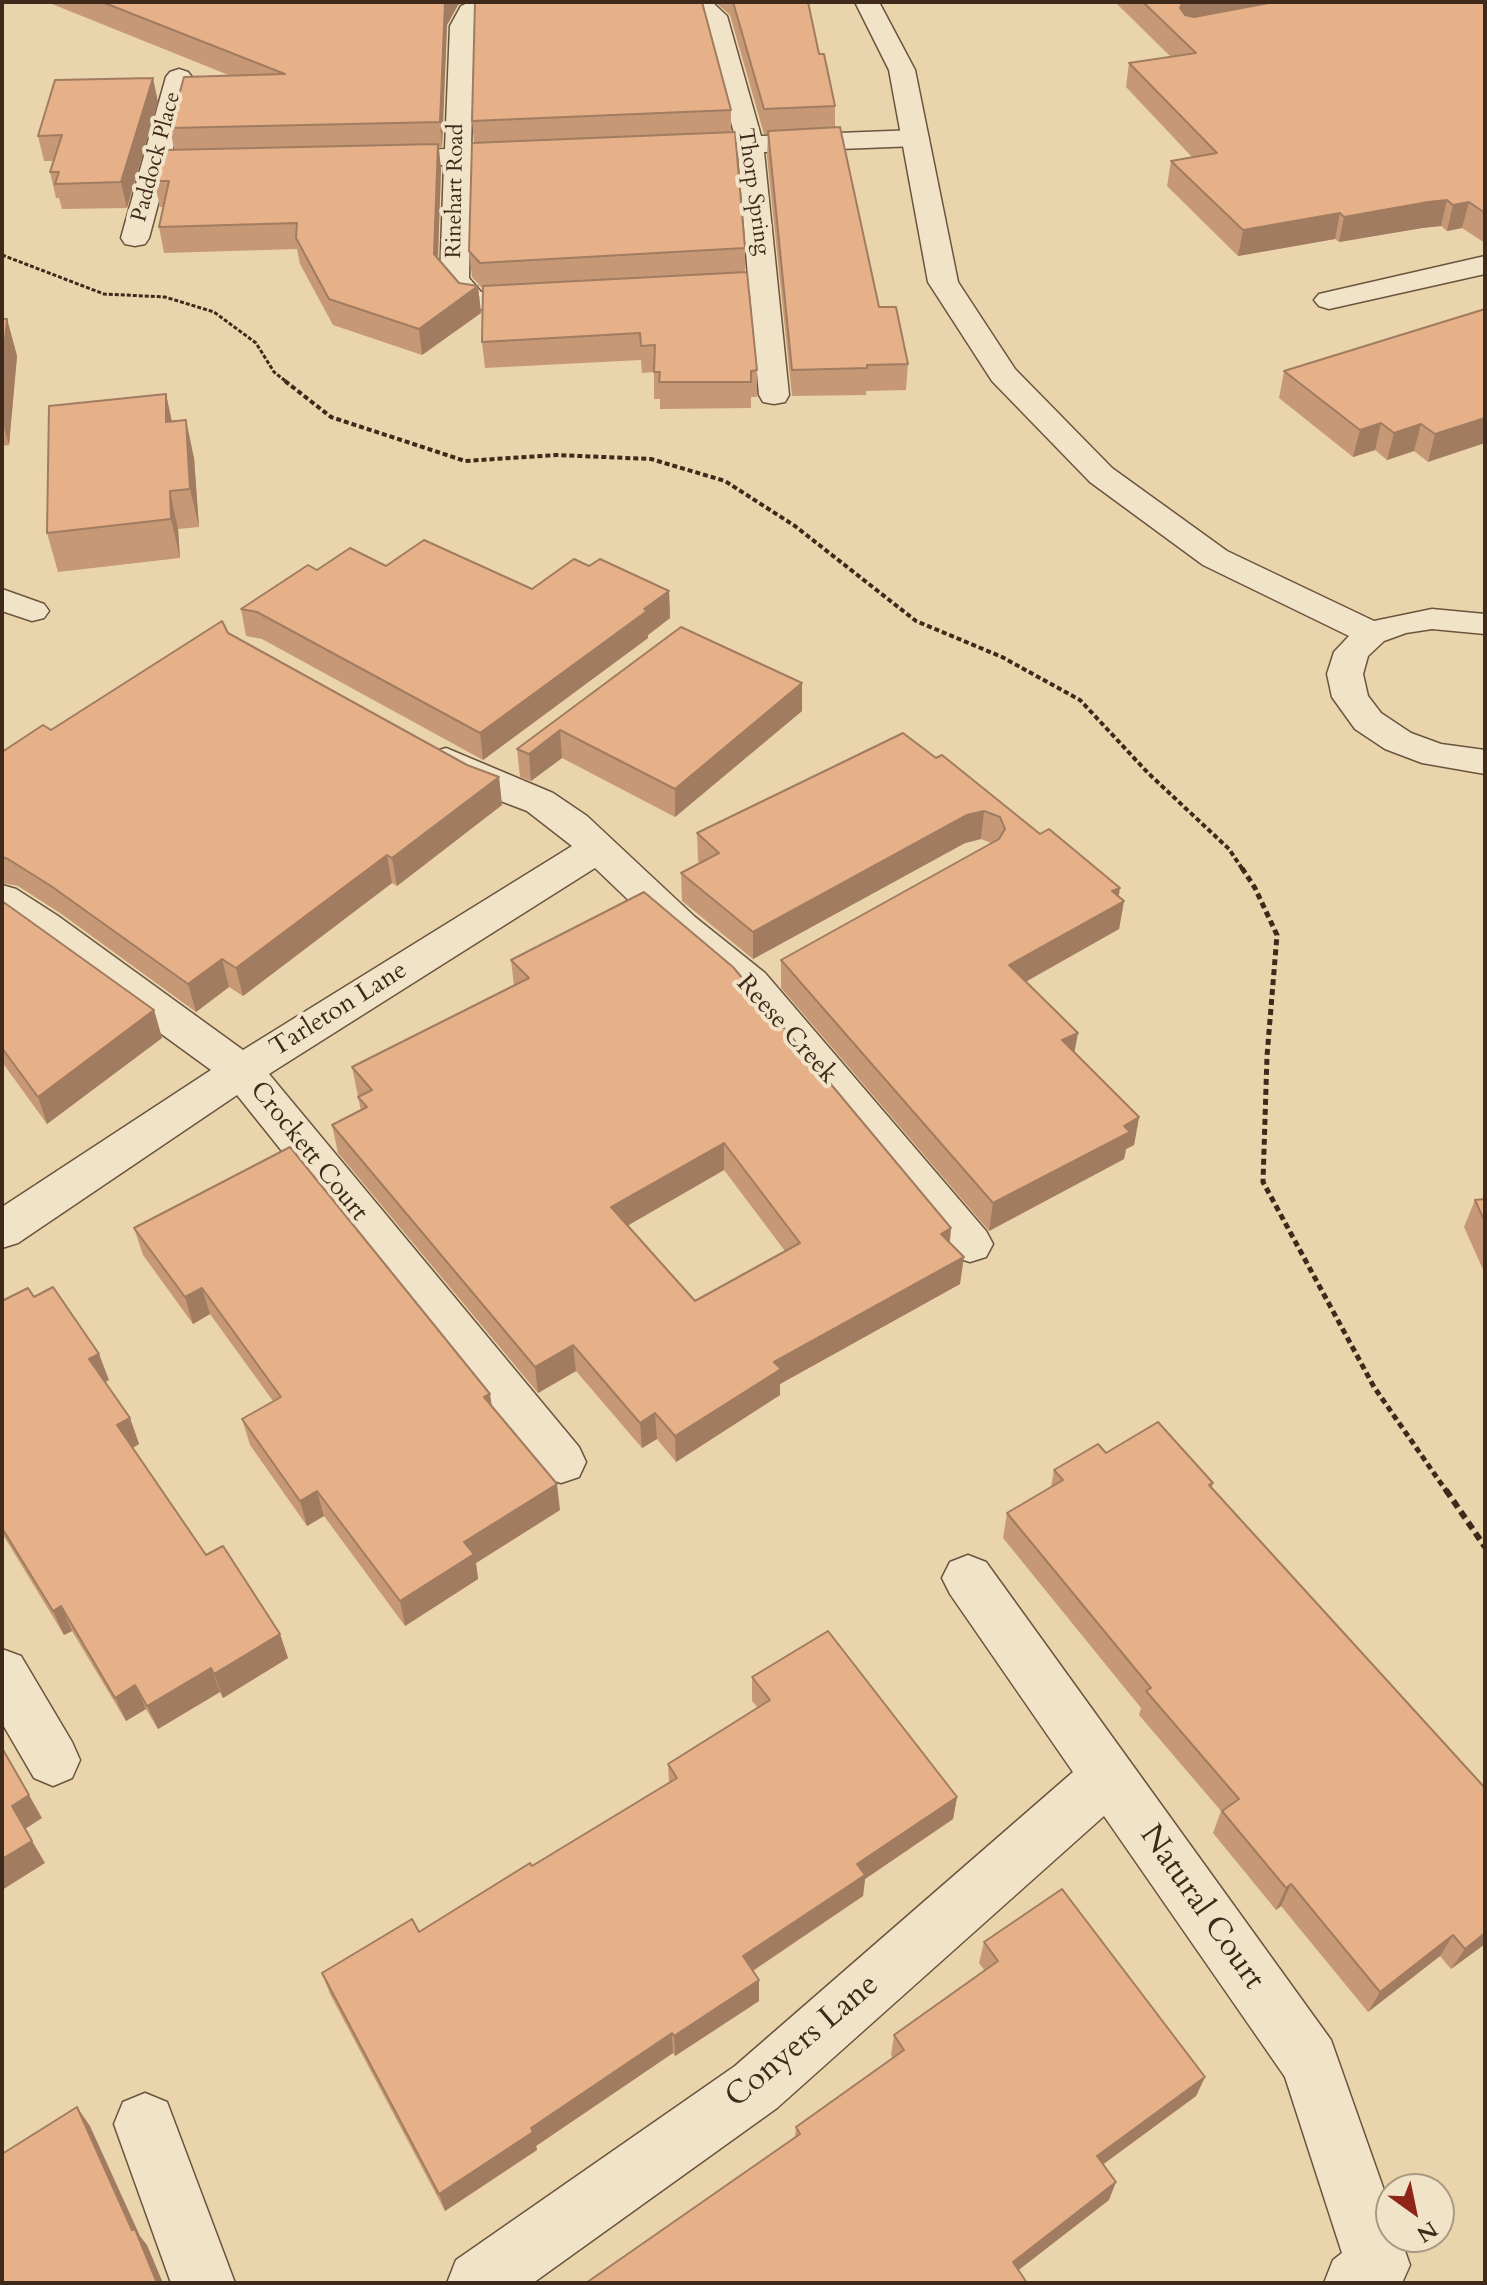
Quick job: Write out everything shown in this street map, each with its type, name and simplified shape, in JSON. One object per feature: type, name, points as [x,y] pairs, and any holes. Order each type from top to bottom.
[{"type":"street","name":"Rinehart Road","points":[[504,2],[486,4],[470,11],[462,26],[454,280],[474,301],[566,296]]},
{"type":"street","name":"Thorp Spring","points":[[696,2],[715,16],[750,143],[774,395]]},
{"type":"street","points":[[867,2],[902,70],[943,282],[1003,375],[1101,475],[1215,558],[1372,634]]},
{"type":"street","name":"Paddock Place","points":[[135,238],[179,77]]},
{"type":"street","points":[[657,148],[916,138]]},
{"type":"street","points":[[361,160],[564,152]]},
{"type":"street","points":[[155,164],[187,164]]},
{"type":"street","points":[[1329,300],[1485,265]]},
{"type":"street","points":[[658,291],[765,285]]},
{"type":"street","points":[[1485,624],[1432,619],[1399,624],[1372,634],[1352,652],[1345,674],[1350,697],[1368,721],[1398,741],[1435,755],[1485,762]]},
{"type":"street","name":"Reese Creek","points":[[415,743],[485,781],[540,802],[598,848],[681,927],[763,976],[970,1244]]},
{"type":"street","points":[[485,781],[521,754]]},
{"type":"street","name":"Tarleton Lane","points":[[2,1230],[242,1071],[598,848]]},
{"type":"street","name":"Crockett Court","points":[[2,899],[44,926],[242,1071],[561,1462]]},
{"type":"street","name":"Natural Court","points":[[968,1578],[1310,2061],[1367,2274]]},
{"type":"street","points":[[2,1673],[53,1760]]},
{"type":"street","name":"Conyers Lane","points":[[479,2283],[756,2087],[1108,1777]]},
{"type":"street","points":[[145,2124],[203,2283]]},
{"type":"path","points":[[2,255],[104,294],[165,297],[214,312],[256,343],[274,372],[331,417],[419,447],[465,461],[556,455],[651,459],[725,481],[795,526],[916,621],[1002,657],[1080,700],[1148,773],[1229,849],[1255,888],[1277,935],[1267,1056],[1263,1182],[1374,1387],[1485,1547]]},
{"type":"building","points":[[102,2],[445,2],[440,122],[170,128],[184,77],[285,74]]},
{"type":"building","points":[[475,2],[702,2],[731,110],[472,121]]},
{"type":"building","points":[[733,2],[808,2],[819,54],[824,54],[835,106],[764,109]]},
{"type":"building","points":[[1143,2],[1183,2],[1180,8],[1185,15],[1194,17],[1274,2],[1485,2],[1485,213],[1469,202],[1453,205],[1447,200],[1344,217],[1340,213],[1243,230],[1171,161],[1217,153],[1129,63],[1196,53]]},
{"type":"building","points":[[153,78],[121,182],[55,184],[59,172],[50,172],[62,135],[38,136],[55,80]]},
{"type":"building","points":[[840,127],[879,307],[896,307],[908,364],[792,370],[768,131]]},
{"type":"building","points":[[735,132],[745,248],[480,263],[469,251],[472,143]]},
{"type":"building","points":[[438,144],[434,254],[459,283],[478,286],[419,329],[329,299],[296,238],[297,223],[159,227],[169,181],[154,181],[164,150]]},
{"type":"building","points":[[747,272],[757,370],[751,371],[751,382],[659,382],[660,372],[654,372],[655,345],[641,346],[640,333],[482,342],[483,286]]},
{"type":"building","points":[[1485,309],[1485,418],[1435,434],[1421,424],[1394,433],[1381,423],[1360,430],[1284,371]]},
{"type":"building","points":[[2,319],[7,319],[2,370]]},
{"type":"building","points":[[166,394],[166,422],[186,420],[190,489],[170,491],[171,519],[47,533],[49,406]]},
{"type":"building","points":[[424,540],[532,589],[574,559],[589,566],[600,559],[669,591],[644,609],[647,611],[480,733],[257,612],[241,609],[308,565],[317,570],[350,548],[386,566]]},
{"type":"building","points":[[222,621],[228,633],[467,765],[499,777],[392,858],[387,855],[236,968],[222,959],[188,984],[51,886],[2,857],[2,752],[43,725],[51,730]]},
{"type":"building","points":[[681,627],[802,683],[675,789],[560,730],[529,754],[517,749]]},
{"type":"building","points":[[903,733],[936,758],[942,755],[1040,834],[1049,829],[1120,888],[1112,891],[1124,901],[1009,965],[1078,1033],[1062,1040],[1139,1117],[1124,1126],[1130,1132],[993,1203],[781,960],[999,839],[1005,829],[1000,817],[984,811],[967,815],[753,932],[681,873],[719,853],[697,833]]},
{"type":"building","points":[[644,892],[733,967],[951,1228],[941,1234],[964,1257],[774,1362],[781,1369],[675,1436],[655,1413],[640,1423],[573,1345],[535,1367],[332,1125],[367,1107],[358,1097],[372,1090],[352,1067],[529,978],[511,960]],"holes":[[[724,1143],[800,1243],[695,1301],[611,1207]]]},
{"type":"building","points":[[2,901],[154,1010],[38,1097],[2,1048]]},
{"type":"building","points":[[290,1147],[490,1394],[484,1397],[557,1484],[464,1542],[474,1554],[400,1601],[317,1491],[300,1501],[242,1419],[281,1397],[202,1288],[185,1297],[134,1228]]},
{"type":"building","points":[[1485,1199],[1485,1222],[1475,1200]]},
{"type":"building","points":[[53,1287],[99,1354],[89,1359],[130,1418],[117,1425],[206,1555],[223,1546],[280,1634],[214,1674],[211,1668],[147,1706],[135,1685],[115,1698],[61,1606],[53,1611],[2,1528],[2,1301],[28,1288],[34,1297]]},
{"type":"building","points":[[1158,1422],[1213,1483],[1209,1485],[1485,1788],[1485,1933],[1465,1949],[1453,1935],[1380,1992],[1291,1884],[1286,1888],[1222,1811],[1239,1799],[1146,1691],[1151,1688],[1007,1513],[1063,1480],[1054,1470],[1098,1444],[1106,1453]]},
{"type":"building","points":[[828,1631],[957,1797],[857,1864],[865,1875],[743,1956],[759,1980],[674,2036],[672,2033],[531,2128],[533,2132],[439,2194],[322,1973],[412,1919],[419,1932],[677,1778],[668,1764],[770,1700],[752,1677]]},
{"type":"building","points":[[2,1748],[29,1795],[12,1806],[32,1841],[2,1859]]},
{"type":"building","points":[[1062,1889],[1205,2077],[1097,2156],[1116,2182],[1013,2262],[1027,2283],[586,2283],[800,2134],[796,2127],[904,2050],[894,2035],[998,1961],[984,1942]]},
{"type":"building","points":[[77,2107],[157,2283],[2,2283],[2,2154]]}]
